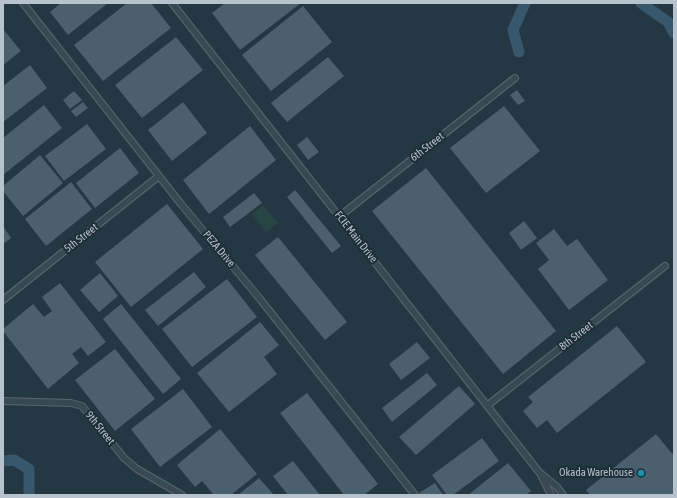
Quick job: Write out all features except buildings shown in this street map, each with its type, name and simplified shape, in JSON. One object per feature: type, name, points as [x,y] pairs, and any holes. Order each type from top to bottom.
[{"type":"street","name":"PEZA Drive","points":[[23,3],[159,176],[260,299],[415,495]]},
{"type":"street","name":"FCIE Main Drive","points":[[172,3],[539,472],[561,494]]},
{"type":"street","name":"6th Street","points":[[340,216],[515,78]]},
{"type":"street","name":"5th Street","points":[[3,300],[159,176]]},
{"type":"street","name":"8th Street","points":[[488,405],[665,266]]},
{"type":"street","name":"9th Street","points":[[3,401],[71,403],[82,406],[124,458],[138,469],[182,495]]},
{"type":"street","name":"FCIE Main Drive","points":[[539,472],[549,494]]},
{"type":"street","points":[[549,494],[561,494]]},
{"type":"green space","points":[[263,205],[278,223],[266,232],[252,214]]},
{"type":"waterway","points":[[519,52],[513,30],[525,3]]},
{"type":"waterway","points":[[641,3],[668,22],[674,33]]},
{"type":"waterway","points":[[3,461],[14,460],[29,469],[29,495]]},
{"type":"place","name":"Okada Warehouse","points":[[641,473]]}]
